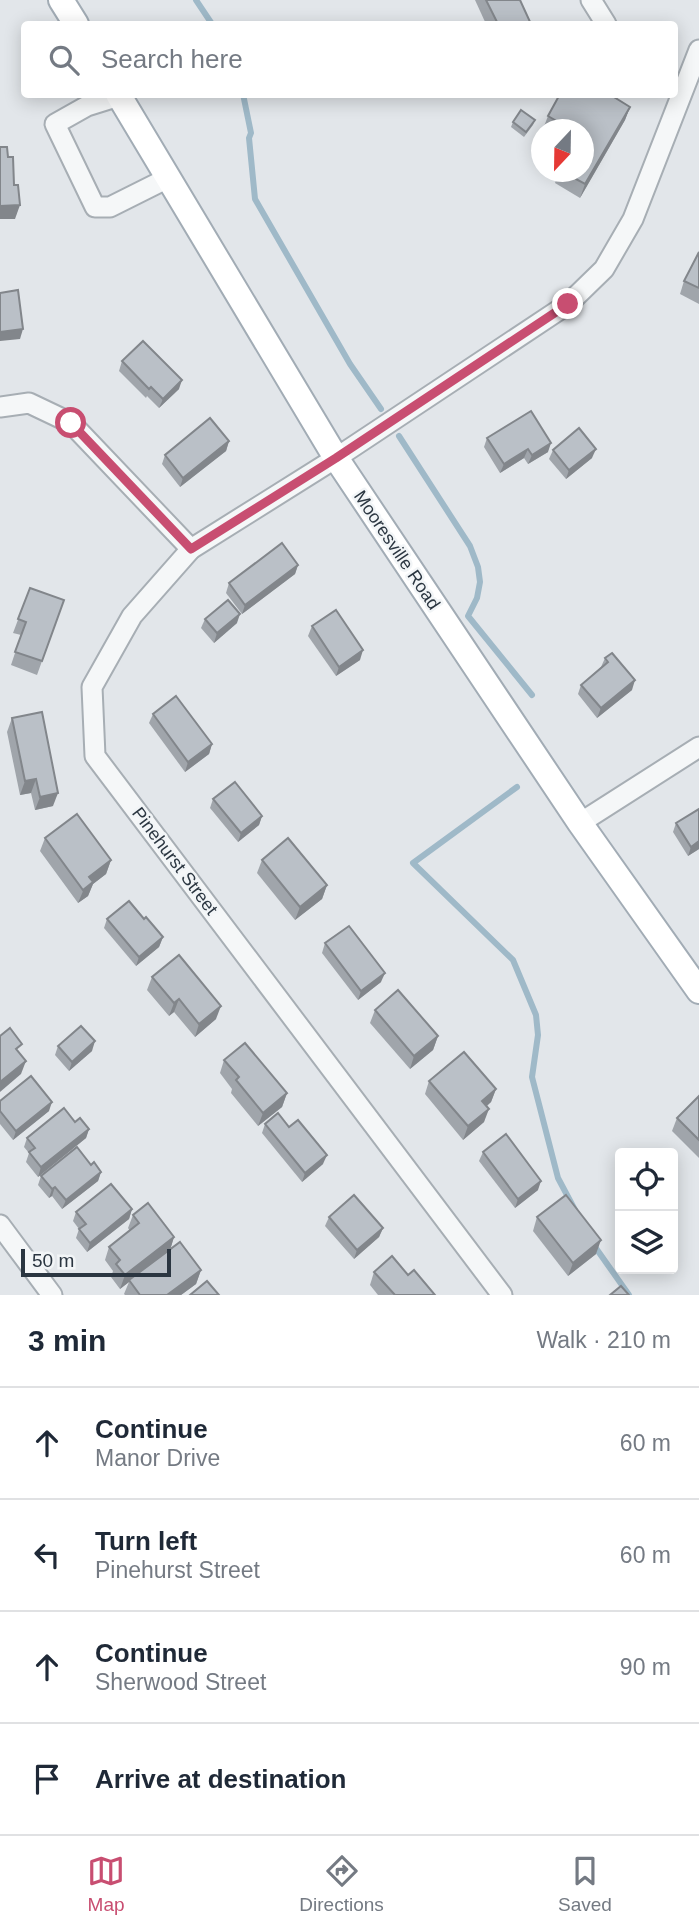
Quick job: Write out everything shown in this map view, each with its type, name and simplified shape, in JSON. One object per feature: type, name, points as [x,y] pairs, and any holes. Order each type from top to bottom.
[{"type":"main road","points":[[61,0],[74,21]]},
{"type":"main road","name":"Mooresville Road","points":[[120,98],[336,458],[580,822],[699,991]]},
{"type":"street","points":[[591,0],[604,21]]},
{"type":"street","name":"Pinehurst Street","points":[[502,1295],[94,755],[92,687],[132,615],[191,549],[336,458],[568,304],[604,268],[633,219],[699,50]]},
{"type":"street","points":[[110,98],[87,106],[55,124],[95,207],[110,207],[168,178]]},
{"type":"street","points":[[0,407],[29,403],[71,423],[191,549]]},
{"type":"street","points":[[580,822],[699,747]]},
{"type":"street","points":[[0,1225],[52,1295]]},
{"type":"building","points":[[486,0],[520,0],[530,21],[496,21]]},
{"type":"building","points":[[558,98],[615,98],[630,107],[594,169],[594,119],[553,119],[548,116]]},
{"type":"building","points":[[521,110],[534,119],[531,119],[531,125],[526,132],[513,122]]},
{"type":"building","points":[[0,147],[7,147],[8,157],[13,157],[14,185],[18,185],[20,205],[0,206]]},
{"type":"building","points":[[699,252],[699,288],[684,281]]},
{"type":"building","points":[[18,290],[23,329],[0,332],[0,293]]},
{"type":"building","points":[[143,341],[182,380],[163,399],[151,387],[149,389],[122,361]]},
{"type":"building","points":[[531,411],[551,443],[532,455],[528,449],[504,464],[487,438]]},
{"type":"building","points":[[210,418],[229,441],[183,478],[165,455]]},
{"type":"building","points":[[579,428],[596,449],[569,470],[553,450]]},
{"type":"building","points":[[282,543],[298,565],[245,605],[229,583]]},
{"type":"building","points":[[30,588],[64,600],[42,661],[15,652],[26,622],[18,619]]},
{"type":"building","points":[[228,600],[240,614],[217,633],[205,619]]},
{"type":"building","points":[[336,610],[363,650],[339,667],[312,626]]},
{"type":"building","points":[[612,653],[635,680],[601,708],[581,685],[608,662],[605,658]]},
{"type":"building","points":[[176,696],[212,744],[188,762],[153,714]]},
{"type":"building","points":[[42,712],[58,793],[40,797],[36,779],[25,781],[12,718]]},
{"type":"building","points":[[235,782],[262,816],[241,833],[213,799]]},
{"type":"building","points":[[699,809],[699,841],[691,847],[676,823]]},
{"type":"building","points":[[77,814],[111,860],[89,877],[93,882],[83,890],[45,838]]},
{"type":"building","points":[[288,838],[327,885],[300,907],[262,860]]},
{"type":"building","points":[[129,901],[163,937],[139,957],[107,919]]},
{"type":"building","points":[[349,926],[385,973],[361,991],[325,943]]},
{"type":"building","points":[[179,955],[221,1006],[199,1024],[179,999],[174,1003],[152,977]]},
{"type":"building","points":[[398,990],[438,1036],[414,1056],[375,1010]]},
{"type":"building","points":[[81,1026],[95,1041],[72,1062],[58,1046]]},
{"type":"building","points":[[10,1028],[22,1044],[16,1049],[26,1061],[0,1082],[0,1036]]},
{"type":"building","points":[[245,1043],[287,1093],[263,1113],[236,1080],[239,1077],[224,1060]]},
{"type":"building","points":[[464,1052],[496,1089],[482,1101],[489,1109],[468,1126],[429,1081]]},
{"type":"building","points":[[31,1076],[52,1102],[16,1131],[0,1111],[0,1101]]},
{"type":"building","points":[[699,1096],[699,1140],[677,1118]]},
{"type":"building","points":[[64,1108],[75,1122],[80,1118],[89,1129],[41,1167],[29,1152],[35,1148],[27,1138]]},
{"type":"building","points":[[278,1113],[289,1127],[298,1120],[327,1155],[305,1173],[265,1124]]},
{"type":"building","points":[[506,1134],[541,1181],[518,1199],[483,1152]]},
{"type":"building","points":[[77,1147],[91,1165],[94,1162],[101,1172],[66,1200],[41,1176]]},
{"type":"building","points":[[111,1184],[132,1209],[90,1243],[79,1229],[86,1224],[76,1212]]},
{"type":"building","points":[[354,1195],[383,1228],[357,1250],[329,1217]]},
{"type":"building","points":[[566,1195],[601,1240],[573,1263],[537,1217]]},
{"type":"building","points":[[148,1203],[174,1237],[125,1275],[116,1264],[120,1260],[109,1247],[139,1223],[133,1215]]},
{"type":"building","points":[[180,1242],[201,1270],[167,1295],[140,1295],[129,1280]]},
{"type":"building","points":[[392,1256],[408,1275],[414,1270],[435,1295],[395,1295],[374,1272]]},
{"type":"building","points":[[207,1281],[219,1295],[190,1295]]},
{"type":"building","points":[[621,1286],[629,1295],[610,1295]]},
{"type":"waterway","points":[[196,0],[210,21]]},
{"type":"waterway","points":[[244,98],[251,133],[249,138],[255,199],[350,364],[381,409]]},
{"type":"waterway","points":[[399,436],[470,546],[480,582],[477,598],[468,616],[532,695]]},
{"type":"waterway","points":[[517,787],[413,863],[513,960],[536,1015],[538,1035],[532,1077],[558,1178],[575,1210]]},
{"type":"waterway","points":[[593,1244],[629,1295]]},
{"type":"route","points":[[71,423],[191,549],[336,458],[568,304]]}]
